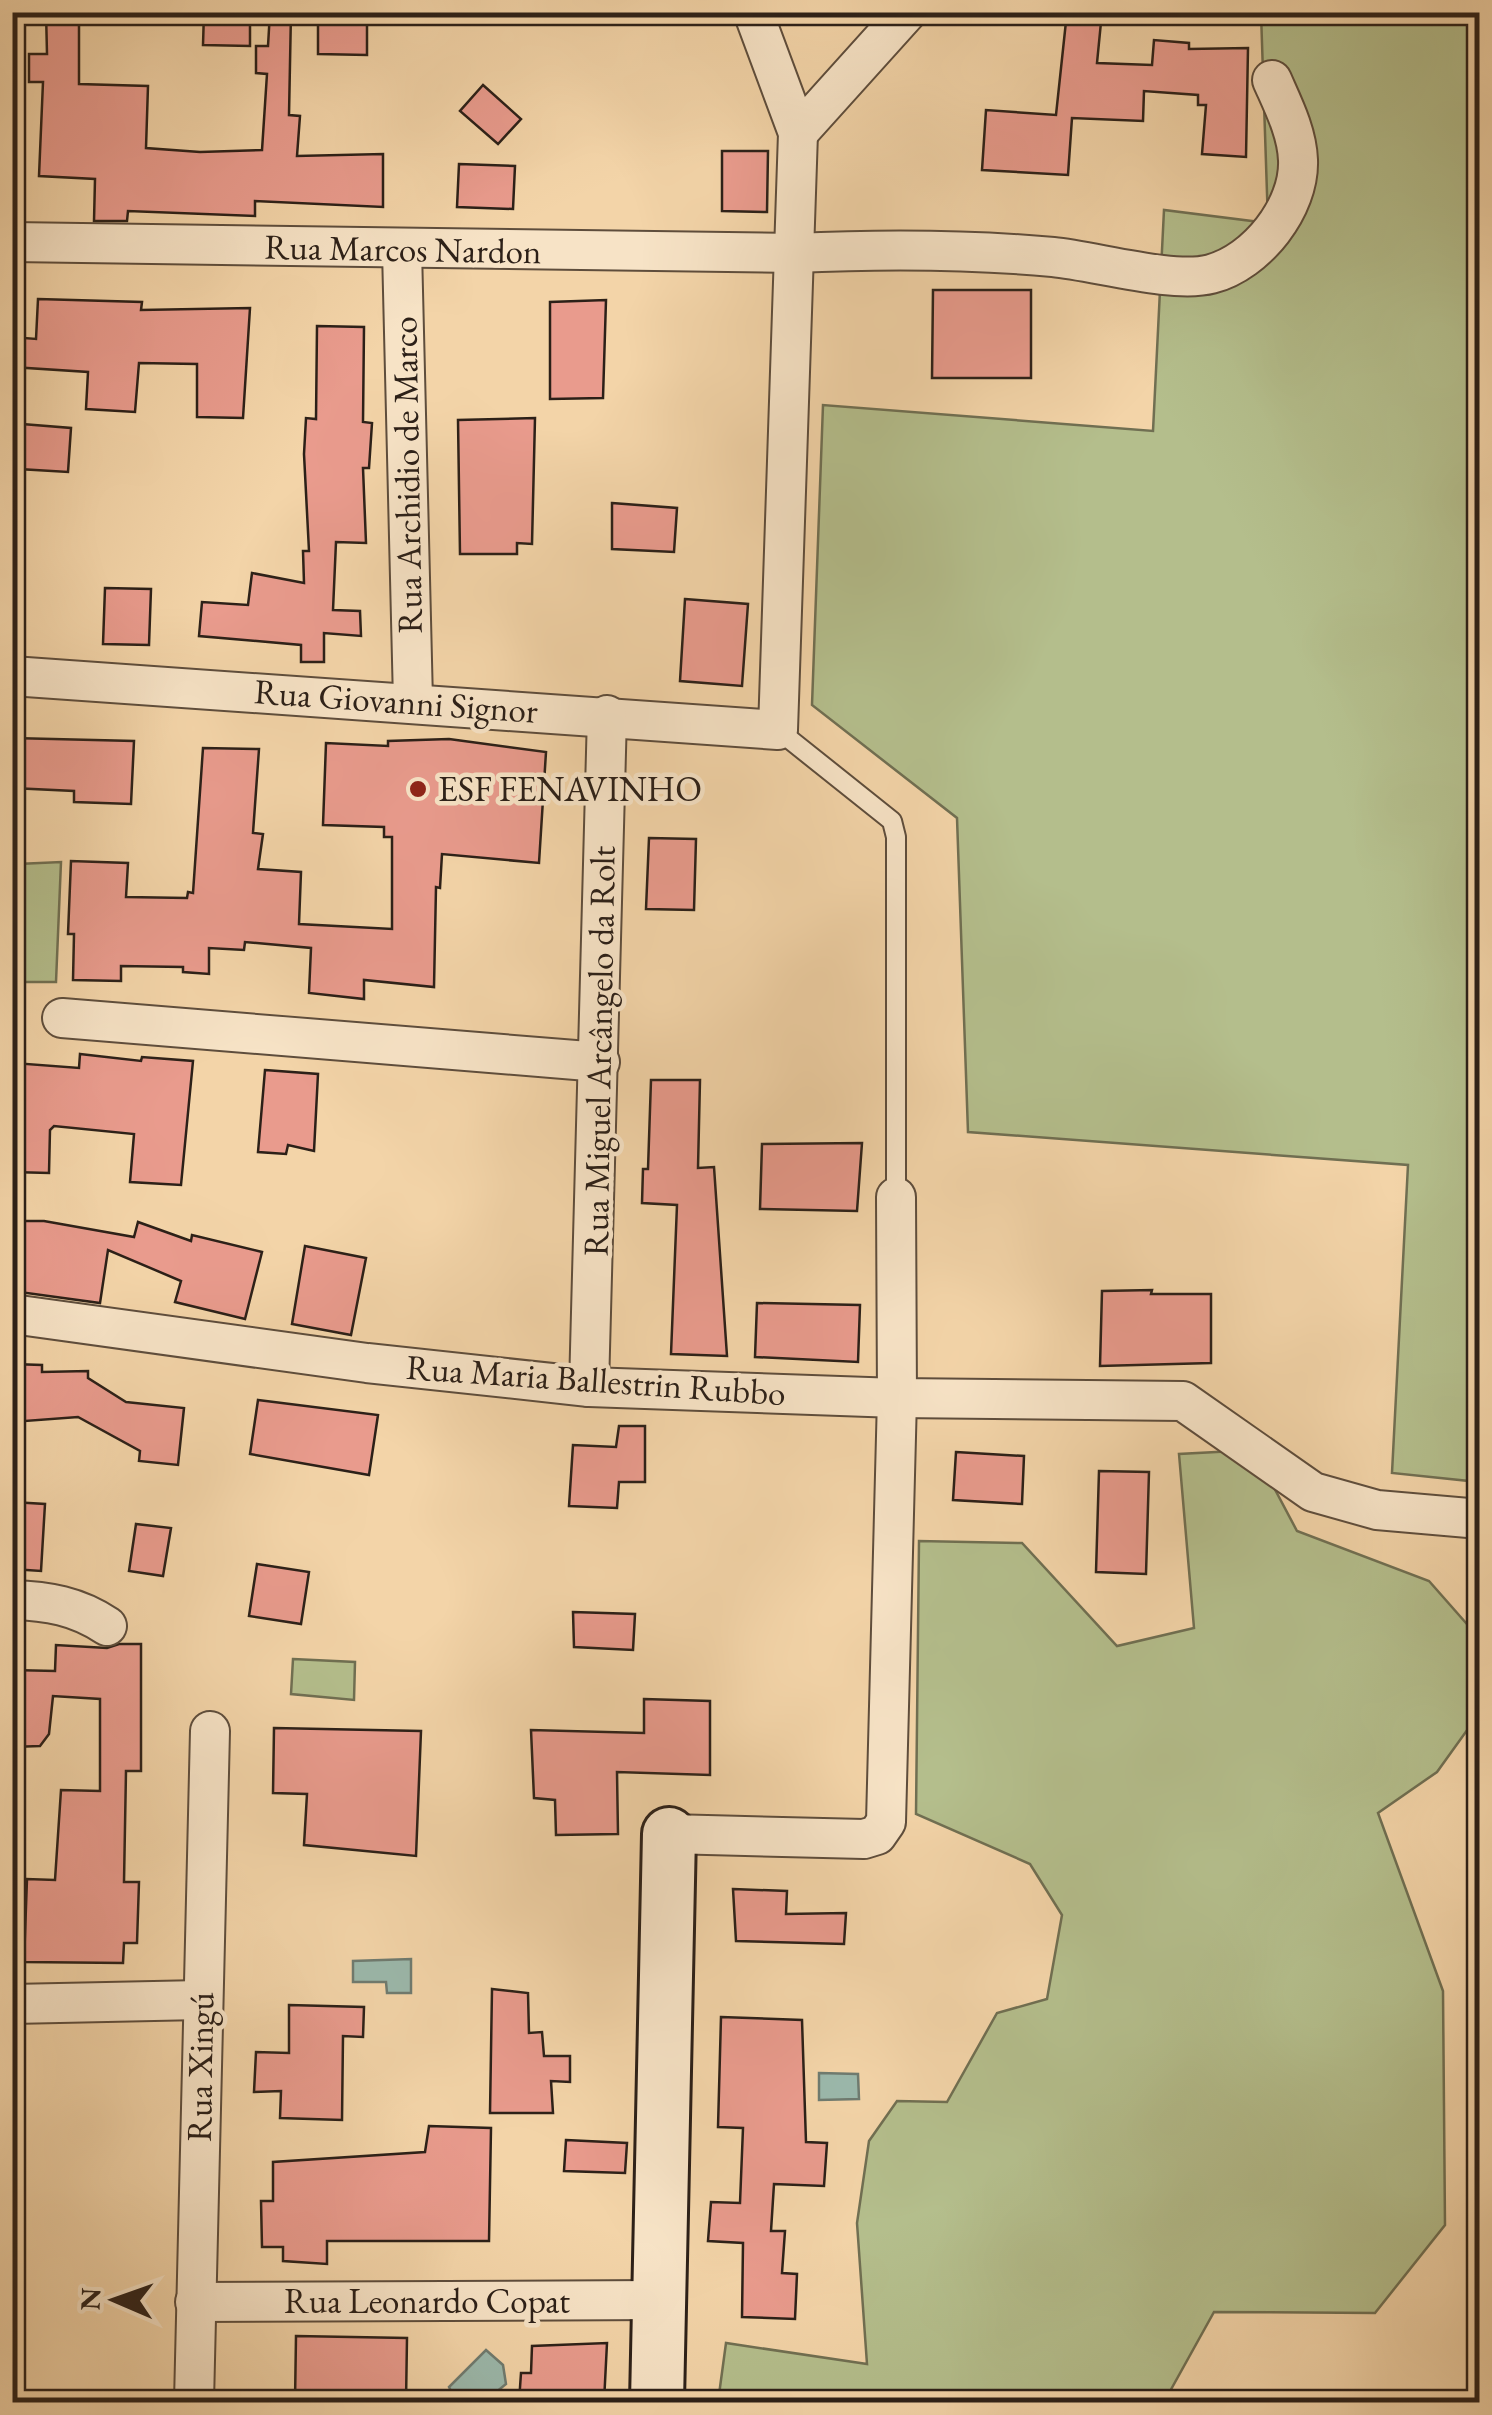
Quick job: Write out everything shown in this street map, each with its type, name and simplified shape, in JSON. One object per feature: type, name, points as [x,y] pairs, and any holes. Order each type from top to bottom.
[{"type":"street","points":[[752,12],[798,133],[778,730]]},
{"type":"street","points":[[798,133],[907,12]]},
{"type":"street","name":"Rua Marcos Nardon","points":[[12,242],[402,250],[964,250],[1058,258],[1159,273],[1210,274],[1264,242],[1296,185],[1295,138],[1272,80]]},
{"type":"street","name":"Rua Archidio de Marco","points":[[402,250],[413,701]]},
{"type":"street","name":"Rua Giovanni Signor","points":[[12,676],[413,701],[778,730]]},
{"type":"street","name":"Rua Miguel Arcângelo da Rolt","points":[[590,1387],[607,716]]},
{"type":"street","points":[[62,1018],[600,1062]]},
{"type":"street","points":[[657,2402],[669,1834],[864,1839],[877,1835],[886,1822],[897,1398],[896,1197]]},
{"type":"street","name":"Rua Maria Ballestrin Rubbo","points":[[12,1314],[366,1364],[590,1387],[897,1398],[1183,1401],[1314,1492],[1376,1510],[1480,1519]]},
{"type":"street","points":[[12,1600],[85,1611],[107,1626]]},
{"type":"street","name":"Rua Xingú","points":[[194,2402],[210,1730]]},
{"type":"street","points":[[12,2004],[201,2000]]},
{"type":"street","name":"Rua Leonardo Copat","points":[[195,2302],[658,2300]]},
{"type":"lane","points":[[778,730],[892,821],[896,837],[896,1197]]},
{"type":"green space","points":[[1261,13],[1479,13],[1479,1482],[1392,1473],[1408,1165],[968,1132],[957,818],[812,705],[823,405],[1153,431],[1164,210],[1268,223]]},
{"type":"green space","points":[[61,862],[56,982],[15,982],[18,864]]},
{"type":"green space","points":[[1254,1450],[1297,1531],[1429,1581],[1473,1631],[1478,1715],[1437,1772],[1378,1813],[1443,1991],[1445,2225],[1375,2313],[1214,2312],[1164,2402],[718,2402],[726,2343],[867,2364],[857,2223],[869,2141],[897,2101],[947,2102],[997,2013],[1047,1999],[1062,1915],[1030,1864],[916,1814],[919,1541],[1022,1543],[1117,1646],[1194,1628],[1179,1454]]},
{"type":"green space","points":[[293,1659],[355,1662],[354,1700],[291,1694]]},
{"type":"shaded area","points":[[411,1959],[411,1993],[387,1993],[386,1982],[353,1982],[353,1961]]},
{"type":"shaded area","points":[[819,2073],[858,2074],[859,2099],[819,2100]]},
{"type":"shaded area","points":[[486,2350],[503,2365],[506,2384],[495,2393],[479,2392],[467,2402],[457,2402],[449,2387]]},
{"type":"building","points":[[46,12],[79,12],[79,84],[148,86],[146,148],[200,152],[262,150],[267,74],[256,73],[256,46],[268,46],[270,12],[291,12],[289,115],[300,116],[297,156],[383,154],[383,207],[255,201],[255,216],[128,211],[127,221],[94,221],[95,179],[39,176],[43,82],[29,82],[29,54],[47,54]]},
{"type":"building","points":[[204,12],[250,12],[250,46],[203,45]]},
{"type":"building","points":[[1067,12],[1102,12],[1097,63],[1152,65],[1154,40],[1189,43],[1189,49],[1248,48],[1246,157],[1202,154],[1206,105],[1198,105],[1198,95],[1144,91],[1143,121],[1072,118],[1068,175],[982,170],[986,110],[1056,115]]},
{"type":"building","points":[[318,18],[367,19],[367,55],[318,54]]},
{"type":"building","points":[[483,85],[521,119],[498,144],[460,111]]},
{"type":"building","points":[[722,151],[768,151],[767,212],[722,211]]},
{"type":"building","points":[[459,164],[515,166],[513,209],[457,207]]},
{"type":"building","points":[[933,290],[1031,290],[1031,378],[932,378]]},
{"type":"building","points":[[38,299],[142,302],[141,310],[250,308],[243,418],[197,417],[197,364],[139,363],[135,412],[86,409],[88,372],[12,367],[12,337],[36,339]]},
{"type":"building","points":[[606,300],[603,398],[550,399],[550,302]]},
{"type":"building","points":[[317,326],[364,327],[363,422],[372,423],[369,468],[363,468],[366,543],[336,542],[333,610],[360,611],[361,636],[324,633],[324,662],[301,662],[301,645],[199,636],[202,602],[248,605],[252,573],[304,583],[303,551],[309,551],[304,454],[306,418],[316,419]]},
{"type":"building","points":[[535,418],[532,544],[517,543],[517,554],[460,554],[458,420]]},
{"type":"building","points":[[22,424],[71,428],[68,472],[19,469]]},
{"type":"building","points":[[612,503],[677,508],[674,552],[612,549]]},
{"type":"building","points":[[105,588],[151,589],[149,645],[103,644]]},
{"type":"building","points":[[685,599],[748,604],[742,686],[680,681]]},
{"type":"building","points":[[12,738],[134,741],[131,804],[74,802],[74,791],[12,788]]},
{"type":"building","points":[[449,739],[546,752],[539,863],[442,854],[440,888],[436,887],[434,987],[364,980],[364,999],[309,993],[311,948],[245,942],[244,950],[209,948],[209,974],[183,972],[183,967],[121,966],[121,981],[73,980],[74,934],[68,934],[71,861],[128,863],[126,897],[187,898],[188,892],[193,893],[203,748],[259,749],[253,833],[263,834],[258,869],[301,872],[299,924],[392,929],[392,837],[384,837],[384,827],[323,825],[326,743],[388,746],[388,741]]},
{"type":"building","points":[[649,838],[696,839],[694,910],[646,909]]},
{"type":"building","points":[[80,1054],[141,1061],[142,1057],[193,1061],[181,1185],[130,1182],[134,1134],[54,1126],[50,1130],[49,1173],[12,1172],[14,1063],[79,1068]]},
{"type":"building","points":[[265,1070],[318,1074],[314,1151],[288,1145],[286,1154],[258,1152]]},
{"type":"building","points":[[651,1080],[700,1080],[698,1168],[714,1167],[727,1356],[671,1354],[677,1205],[642,1203],[643,1169],[648,1169]]},
{"type":"building","points":[[862,1143],[857,1211],[760,1209],[762,1144]]},
{"type":"building","points":[[12,1221],[44,1221],[134,1237],[138,1222],[191,1241],[192,1235],[262,1252],[245,1319],[175,1302],[181,1281],[108,1250],[100,1303],[12,1291]]},
{"type":"building","points":[[305,1246],[366,1258],[351,1335],[292,1324]]},
{"type":"building","points":[[1152,1290],[1151,1294],[1211,1294],[1211,1363],[1100,1366],[1102,1291]]},
{"type":"building","points":[[757,1303],[860,1305],[858,1362],[755,1357]]},
{"type":"building","points":[[12,1364],[42,1365],[42,1372],[88,1371],[88,1378],[126,1402],[184,1408],[178,1465],[139,1461],[140,1451],[78,1417],[12,1422]]},
{"type":"building","points":[[258,1400],[378,1415],[369,1475],[250,1454]]},
{"type":"building","points":[[619,1426],[645,1426],[645,1482],[619,1482],[617,1508],[569,1506],[573,1445],[616,1447]]},
{"type":"building","points":[[956,1452],[1024,1456],[1022,1504],[953,1500]]},
{"type":"building","points":[[1099,1471],[1149,1472],[1146,1574],[1096,1572]]},
{"type":"building","points":[[12,1502],[45,1504],[41,1571],[12,1569]]},
{"type":"building","points":[[136,1524],[171,1528],[163,1576],[129,1571]]},
{"type":"building","points":[[257,1564],[309,1572],[301,1624],[249,1616]]},
{"type":"building","points":[[573,1612],[635,1614],[633,1650],[574,1647]]},
{"type":"building","points":[[141,1644],[141,1771],[126,1771],[124,1882],[139,1882],[137,1943],[124,1943],[123,1963],[24,1962],[27,1879],[55,1880],[61,1790],[100,1791],[100,1699],[53,1696],[49,1734],[40,1746],[12,1747],[12,1670],[55,1671],[56,1645],[107,1648]]},
{"type":"building","points":[[644,1699],[710,1701],[710,1775],[617,1772],[618,1834],[556,1835],[555,1800],[534,1798],[531,1730],[644,1733]]},
{"type":"building","points":[[274,1728],[421,1731],[416,1856],[304,1845],[307,1794],[273,1793]]},
{"type":"building","points":[[733,1889],[787,1891],[786,1914],[846,1913],[844,1944],[736,1941]]},
{"type":"building","points":[[492,1989],[528,1993],[529,2033],[542,2032],[544,2056],[570,2056],[570,2082],[551,2081],[553,2113],[490,2113]]},
{"type":"building","points":[[289,2005],[364,2007],[363,2037],[343,2036],[342,2120],[280,2118],[281,2091],[254,2092],[256,2052],[289,2053]]},
{"type":"building","points":[[721,2017],[802,2020],[806,2142],[827,2143],[824,2186],[774,2184],[771,2231],[785,2231],[782,2273],[797,2274],[795,2319],[742,2317],[743,2243],[708,2241],[711,2202],[740,2203],[743,2128],[718,2127]]},
{"type":"building","points":[[429,2126],[491,2128],[489,2241],[327,2241],[327,2264],[283,2261],[283,2247],[262,2247],[261,2201],[273,2201],[273,2162],[425,2152]]},
{"type":"building","points":[[566,2140],[627,2143],[625,2173],[564,2171]]},
{"type":"building","points":[[296,2336],[407,2338],[406,2402],[295,2402]]},
{"type":"building","points":[[607,2343],[604,2402],[519,2402],[521,2373],[531,2373],[532,2346]]},
{"type":"place","name":"ESF FENAVINHO","points":[[418,789]]}]
